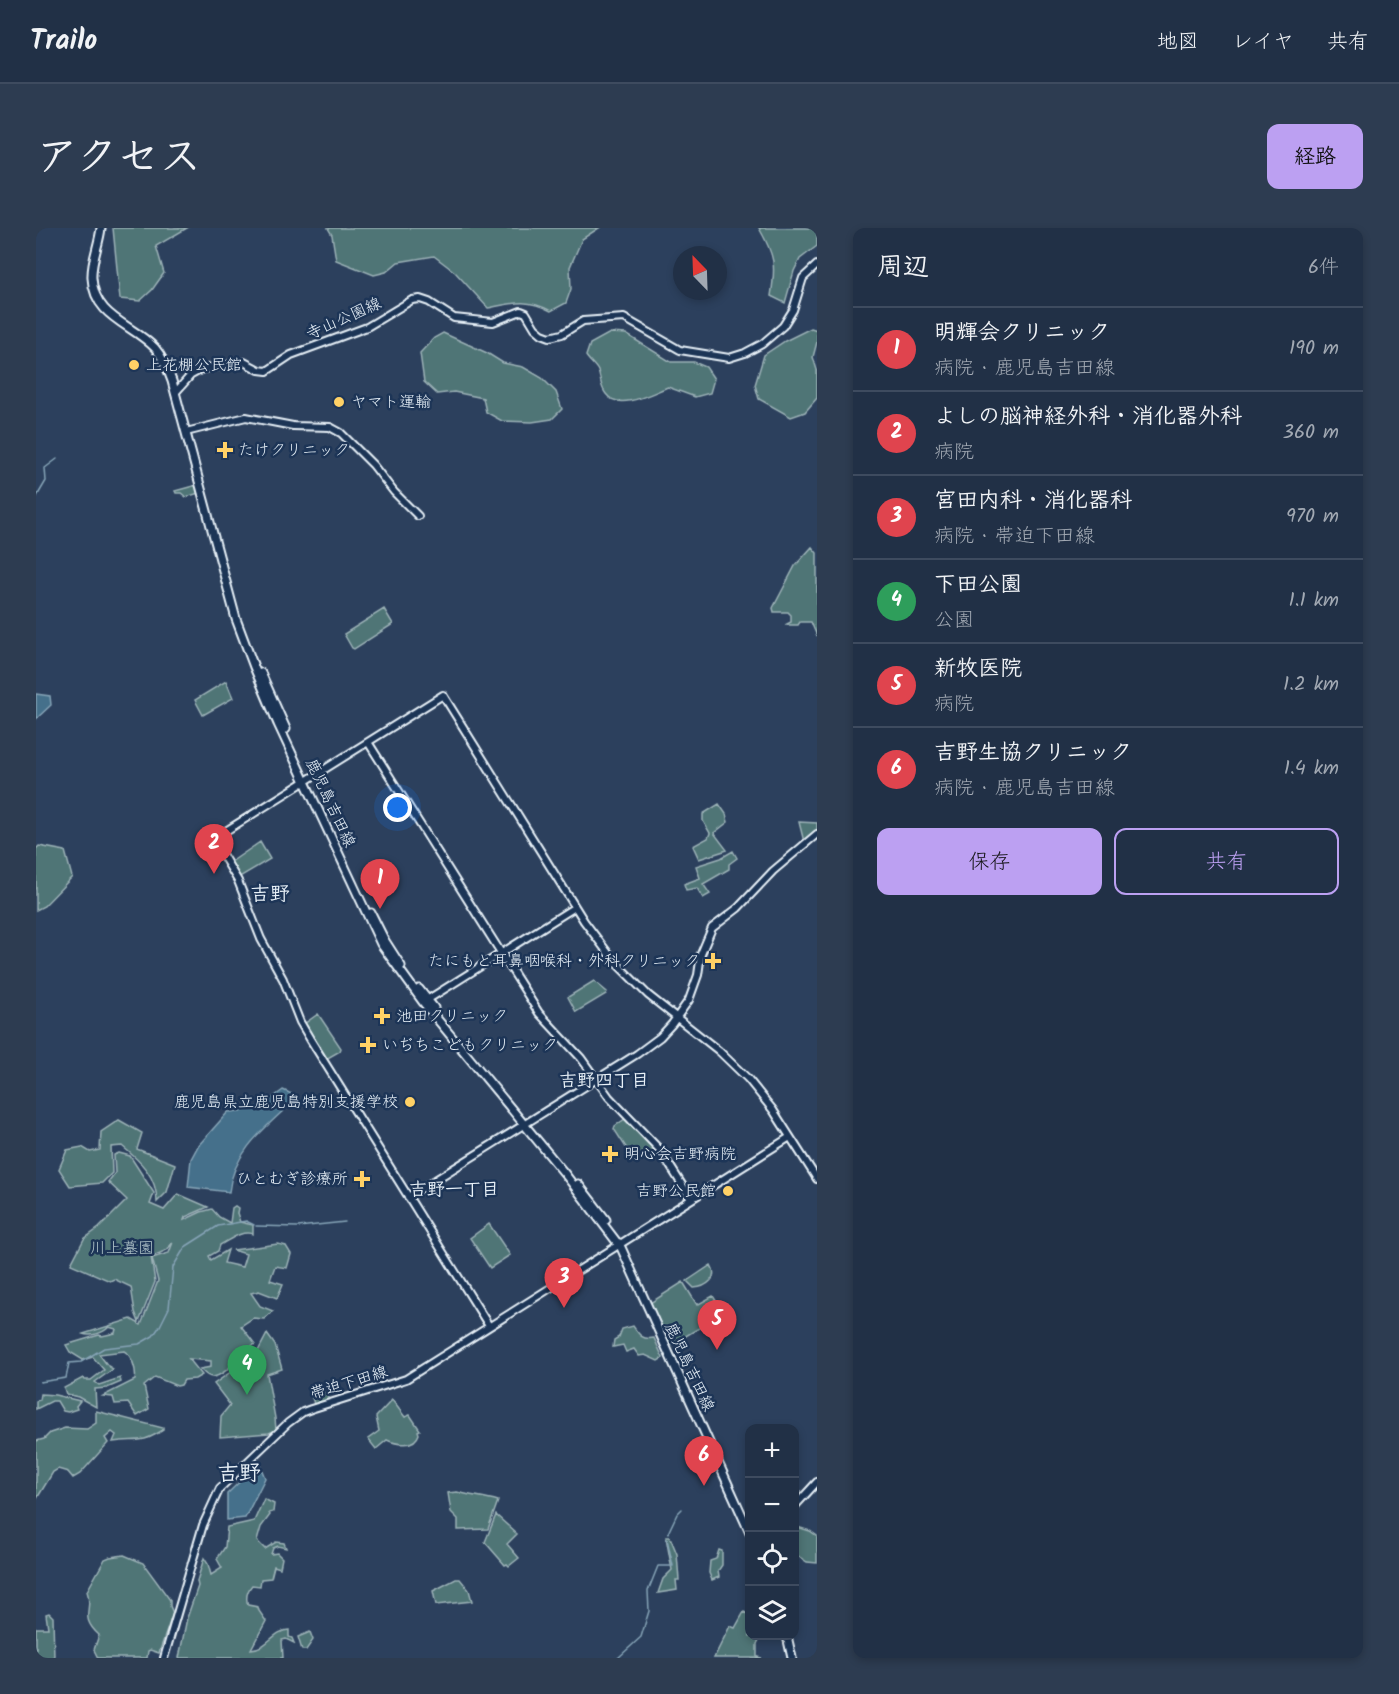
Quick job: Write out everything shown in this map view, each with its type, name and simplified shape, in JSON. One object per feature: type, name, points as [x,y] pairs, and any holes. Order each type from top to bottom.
[{"type":"main road","name":"鹿児島吉田線","points":[[101,228],[92,276],[96,297],[113,318],[154,347],[165,363],[236,619],[257,675],[386,941],[427,1000],[620,1245],[750,1532]]},
{"type":"main road","name":"鹿児島吉田線","points":[[307,780],[381,944],[423,1002],[526,1123]]},
{"type":"main road","points":[[788,1640],[792,1658]]},
{"type":"street","name":"寺山公園線","points":[[175,393],[191,375],[202,369],[244,362],[267,371],[291,356],[367,327],[407,302],[417,299],[429,302],[454,318],[493,322],[521,311],[526,313],[535,328],[550,337],[562,334],[583,321],[624,318],[680,350],[720,357],[737,356],[762,344],[783,326],[793,310],[803,278],[817,265]]},
{"type":"street","points":[[186,432],[246,417],[292,426],[330,427],[341,433],[373,465],[417,516]]},
{"type":"street","points":[[489,1326],[300,1022],[283,979],[253,921],[238,881],[213,839],[443,695],[575,907],[614,961],[648,996],[719,1050],[748,1079],[773,1110],[817,1179]]},
{"type":"street","points":[[369,742],[539,1013],[581,1058],[609,1097],[660,1150],[691,1199]]},
{"type":"street","points":[[408,1197],[645,1048],[677,1018],[688,1000],[698,975],[700,954],[712,928],[738,908],[773,871],[817,834]]},
{"type":"street","points":[[427,1000],[575,907]]},
{"type":"street","name":"帯迫下田線","points":[[164,1658],[203,1525],[216,1495],[226,1481],[288,1423],[303,1412],[406,1379],[790,1137]]},
{"type":"street","points":[[799,1502],[817,1482]]},
{"type":"green space","points":[[113,228],[187,228],[156,246],[164,273],[152,290],[140,301],[120,299]]},
{"type":"green space","points":[[328,228],[599,228],[582,239],[570,267],[571,289],[566,303],[551,311],[527,303],[488,308],[455,272],[434,256],[398,262],[386,272],[374,275],[336,260],[332,235]]},
{"type":"green space","points":[[759,228],[817,228],[817,246],[800,259],[794,271],[785,303],[771,296],[773,261]]},
{"type":"green space","points":[[811,328],[817,330],[813,357],[817,370],[817,398],[805,412],[791,417],[759,399],[755,385],[764,355]]},
{"type":"green space","points":[[443,333],[503,363],[523,367],[542,378],[556,392],[562,409],[552,419],[532,422],[502,421],[486,412],[483,398],[454,392],[437,394],[424,382],[420,353],[434,338]]},
{"type":"green space","points":[[610,333],[626,334],[671,362],[694,362],[706,367],[714,379],[710,393],[695,397],[668,387],[636,400],[612,399],[603,388],[597,369],[586,356],[590,344]]},
{"type":"green space","points":[[197,485],[199,493],[186,497],[175,491]]},
{"type":"green space","points":[[812,547],[817,553],[817,636],[811,622],[785,625],[791,622],[791,615],[788,612],[774,612],[773,608],[795,566]]},
{"type":"green space","points":[[384,609],[393,624],[354,649],[352,648],[344,634]]},
{"type":"green space","points":[[226,681],[233,698],[203,715],[195,700]]},
{"type":"green space","points":[[719,804],[728,822],[714,833],[727,850],[699,859],[693,846],[708,838],[710,833],[703,821],[703,814]]},
{"type":"green space","points":[[799,822],[817,823],[817,831],[804,842]]},
{"type":"green space","points":[[260,842],[270,859],[238,878],[231,862]]},
{"type":"green space","points":[[39,846],[65,851],[72,877],[44,906],[36,910],[36,849]]},
{"type":"green space","points":[[733,851],[737,858],[729,864],[729,869],[703,884],[710,894],[703,898],[697,888],[686,890],[684,884],[700,878],[696,866],[721,858]]},
{"type":"green space","points":[[594,981],[607,992],[606,994],[576,1012],[568,997]]},
{"type":"green space","points":[[318,1014],[341,1048],[340,1051],[326,1059],[304,1024]]},
{"type":"green space","points":[[625,1119],[656,1150],[636,1163],[614,1129]]},
{"type":"green space","points":[[119,1120],[142,1133],[137,1149],[175,1164],[167,1192],[157,1202],[151,1177],[141,1163],[122,1146],[111,1147],[112,1173],[102,1183],[70,1186],[59,1169],[67,1150],[82,1147],[90,1152],[100,1150],[101,1132]]},
{"type":"green space","name":"川上墓園","points":[[119,1153],[130,1156],[154,1193],[150,1204],[164,1210],[178,1194],[208,1207],[185,1217],[184,1220],[212,1209],[219,1217],[230,1223],[232,1208],[235,1206],[238,1208],[240,1222],[253,1225],[253,1234],[240,1234],[220,1245],[218,1251],[209,1256],[211,1260],[228,1250],[224,1263],[242,1267],[246,1254],[233,1250],[278,1244],[286,1246],[291,1254],[287,1268],[275,1266],[270,1280],[283,1284],[277,1298],[259,1291],[251,1293],[260,1306],[273,1311],[264,1319],[253,1318],[241,1326],[255,1344],[218,1376],[208,1376],[200,1369],[211,1367],[211,1361],[189,1359],[202,1375],[195,1379],[184,1380],[181,1385],[177,1386],[155,1377],[144,1386],[149,1409],[137,1416],[128,1403],[115,1404],[113,1397],[103,1396],[135,1380],[133,1364],[124,1351],[99,1354],[113,1369],[95,1382],[99,1385],[120,1378],[121,1382],[107,1388],[95,1389],[96,1407],[78,1397],[66,1394],[64,1388],[83,1378],[91,1380],[104,1370],[93,1357],[83,1360],[70,1352],[66,1345],[99,1335],[115,1333],[116,1329],[109,1327],[97,1334],[83,1334],[131,1319],[141,1325],[158,1281],[152,1258],[169,1253],[173,1242],[167,1250],[151,1257],[155,1282],[139,1322],[131,1287],[114,1279],[110,1281],[71,1264],[84,1239],[99,1228],[127,1200],[108,1182],[115,1173],[114,1155]]},
{"type":"green space","points":[[489,1224],[510,1255],[490,1268],[470,1238]]},
{"type":"green space","points":[[711,1265],[714,1274],[707,1284],[694,1288],[687,1281]]},
{"type":"green space","points":[[683,1282],[697,1305],[713,1296],[724,1313],[671,1345],[650,1303]]},
{"type":"green space","points":[[633,1326],[641,1336],[654,1338],[663,1358],[658,1361],[645,1355],[639,1356],[634,1349],[626,1352],[623,1345],[613,1347],[614,1340],[619,1337],[622,1329]]},
{"type":"green space","points":[[267,1334],[275,1345],[282,1369],[267,1374],[276,1430],[269,1433],[220,1437],[221,1416],[230,1405],[214,1384],[257,1353]]},
{"type":"green space","points":[[315,1387],[328,1395],[328,1401],[314,1404],[311,1394]]},
{"type":"green space","points":[[41,1394],[80,1401],[76,1406],[77,1409],[68,1412],[63,1411],[57,1401],[36,1409],[36,1401],[40,1400]]},
{"type":"green space","points":[[392,1400],[405,1417],[410,1415],[420,1430],[419,1434],[410,1443],[401,1444],[387,1440],[376,1449],[368,1439],[379,1431],[376,1417]]},
{"type":"green space","points":[[96,1411],[163,1428],[163,1430],[143,1439],[113,1442],[116,1435],[112,1432],[105,1438],[108,1443],[80,1474],[73,1478],[68,1472],[58,1469],[53,1472],[36,1500],[36,1441],[65,1428],[87,1429],[96,1423]]},
{"type":"green space","points":[[457,1492],[498,1501],[488,1529],[458,1530],[458,1519],[451,1512],[448,1493]]},
{"type":"green space","points":[[264,1499],[274,1504],[273,1512],[269,1513],[270,1515],[261,1527],[257,1541],[265,1549],[276,1542],[284,1543],[286,1548],[278,1546],[273,1548],[271,1554],[277,1553],[282,1558],[280,1568],[274,1566],[271,1578],[261,1579],[260,1586],[252,1585],[248,1592],[248,1605],[258,1607],[266,1621],[251,1649],[262,1646],[279,1633],[289,1630],[289,1637],[294,1643],[286,1639],[282,1640],[283,1658],[179,1658],[187,1618],[198,1586],[197,1581],[204,1558],[211,1575],[222,1568],[217,1559],[225,1547],[227,1527],[254,1521]]},
{"type":"green space","points":[[496,1515],[517,1534],[507,1544],[519,1558],[509,1566],[505,1565],[485,1542]]},
{"type":"green space","points":[[799,1528],[817,1536],[817,1563],[807,1562],[799,1557]]},
{"type":"green space","points":[[666,1537],[670,1537],[677,1554],[679,1580],[676,1580],[677,1590],[658,1593],[663,1579],[672,1570]]},
{"type":"green space","points":[[719,1550],[722,1551],[722,1565],[718,1571],[719,1577],[712,1580],[709,1573],[710,1561],[716,1559]]},
{"type":"green space","points":[[124,1555],[143,1563],[170,1600],[173,1613],[159,1653],[150,1650],[147,1658],[98,1658],[94,1650],[99,1635],[89,1623],[87,1591],[105,1559]]},
{"type":"green space","points":[[460,1579],[469,1590],[472,1601],[436,1605],[433,1591]]},
{"type":"green space","points":[[49,1613],[53,1617],[54,1658],[36,1658],[36,1628],[48,1628],[46,1614]]},
{"type":"green space","points":[[745,1613],[745,1640],[759,1640],[757,1657],[762,1658],[714,1658],[730,1626],[735,1628]]},
{"type":"green space","points":[[310,1632],[313,1640],[306,1650],[302,1650],[298,1637]]},
{"type":"water","points":[[36,694],[50,696],[51,705],[36,719]]},
{"type":"water","points":[[283,1090],[298,1097],[254,1139],[245,1151],[232,1177],[229,1192],[188,1187],[191,1159],[198,1146],[228,1112],[257,1107]]},
{"type":"water","points":[[259,1463],[265,1478],[245,1518],[227,1520],[227,1494]]},
{"type":"waterway","points":[[36,498],[46,481],[45,468],[57,459]]},
{"type":"waterway","points":[[40,1382],[66,1378],[69,1363],[81,1362],[104,1348],[139,1344],[153,1336],[169,1308],[173,1267],[185,1247],[218,1226],[246,1221],[254,1225]]},
{"type":"waterway","points":[[256,1226],[298,1227],[345,1222]]},
{"type":"waterway","points":[[668,1533],[682,1509]]},
{"type":"waterway","points":[[618,1658],[641,1637],[649,1611],[648,1591],[658,1566],[673,1566],[667,1539]]},
{"type":"place","name":"上花棚公民館","points":[[134,365]]},
{"type":"place","name":"ヤマト運輸","points":[[339,402]]},
{"type":"place","name":"たけクリニック","points":[[225,450]]},
{"type":"place","name":"よしの脳神経外科・消化器外科","points":[[214,874]]},
{"type":"place","name":"明輝会クリニック","points":[[380,909]]},
{"type":"place","name":"たにもと耳鼻咽喉科・外科クリニック","points":[[713,961]]},
{"type":"place","name":"池田クリニック","points":[[382,1016]]},
{"type":"place","name":"いぢちこどもクリニック","points":[[368,1045]]},
{"type":"place","name":"鹿児島県立鹿児島特別支援学校","points":[[410,1102]]},
{"type":"place","name":"明心会吉野病院","points":[[610,1154]]},
{"type":"place","name":"ひとむぎ診療所","points":[[362,1179]]},
{"type":"place","name":"吉野公民館","points":[[728,1191]]},
{"type":"place","name":"宮田内科・消化器科","points":[[564,1308]]},
{"type":"place","name":"新牧医院","points":[[717,1350]]},
{"type":"place","name":"下田公園","points":[[247,1395]]},
{"type":"place","name":"吉野生協クリニック","points":[[704,1486]]},
{"type":"district","name":"吉野","points":[[270,895]]},
{"type":"district","name":"吉野四丁目","points":[[604,1081]]},
{"type":"district","name":"吉野一丁目","points":[[454,1190]]},
{"type":"district","name":"吉野","points":[[239,1474]]}]
